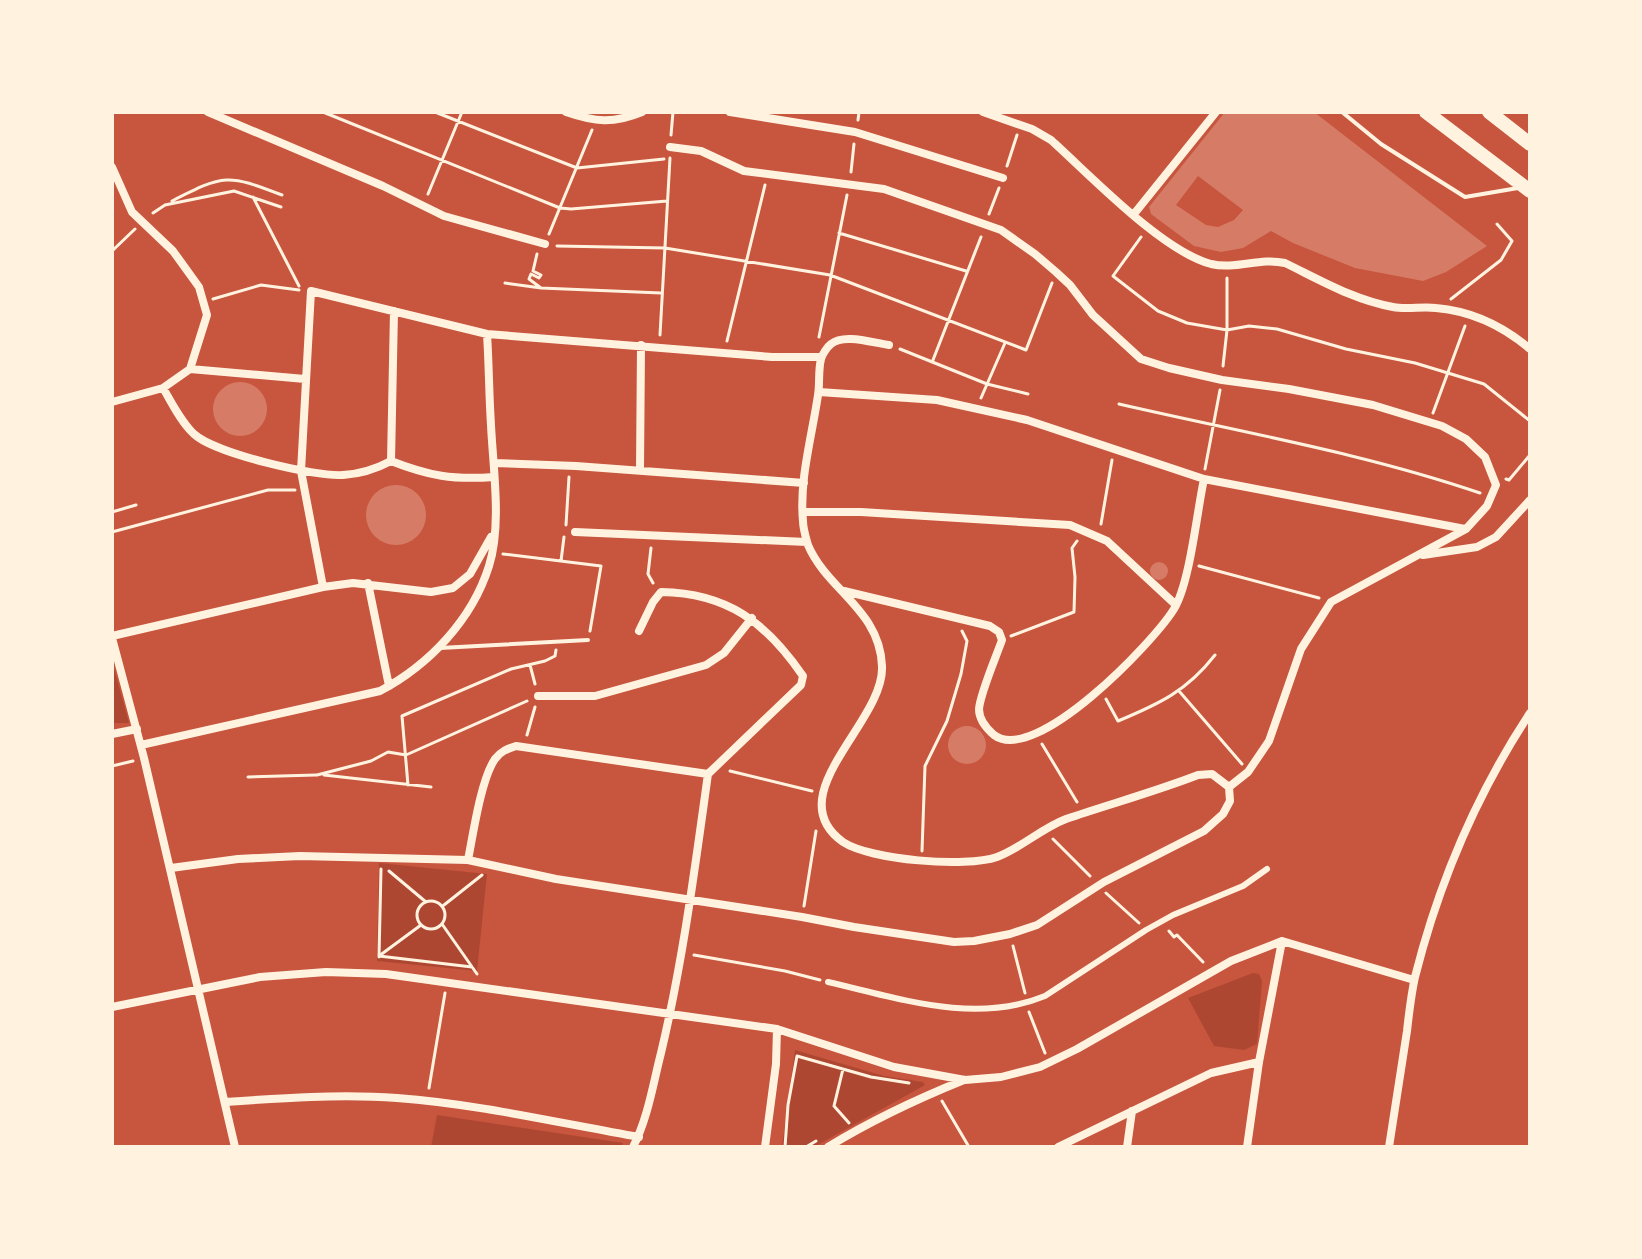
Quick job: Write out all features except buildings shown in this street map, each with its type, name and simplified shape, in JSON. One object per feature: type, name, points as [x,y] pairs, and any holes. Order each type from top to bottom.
[{"type":"highway","points":[[1426,112],[1527,189]]},
{"type":"highway","points":[[1489,112],[1530,144]]},
{"type":"street","points":[[208,112],[383,186],[444,216],[542,243]]},
{"type":"street","points":[[566,112],[595,122],[642,112]]},
{"type":"street","points":[[730,112],[855,132],[1003,178]]},
{"type":"street","points":[[983,112],[1020,124],[1051,140],[1179,251],[1210,264],[1227,266],[1272,260],[1285,263],[1359,299],[1396,308],[1440,308],[1483,319],[1512,333],[1530,349]]},
{"type":"street","points":[[1134,214],[1216,112]]},
{"type":"street","points":[[670,147],[701,151],[744,171],[884,189],[986,224],[1001,230],[1056,272],[1093,315],[1141,359],[1222,380],[1373,405],[1442,426],[1466,439],[1485,457],[1496,485],[1487,506],[1466,529],[1331,602],[1301,649],[1269,741],[1248,772],[1229,787]]},
{"type":"street","points":[[112,167],[132,212],[173,251],[199,287],[207,315],[190,369],[163,388],[112,402]]},
{"type":"street","points":[[323,587],[301,471],[311,291],[487,334],[772,357],[821,357]]},
{"type":"street","points":[[391,461],[394,311]]},
{"type":"street","points":[[141,745],[380,691],[405,678],[440,648],[479,592],[492,553],[495,529],[494,463],[487,334]]},
{"type":"street","points":[[171,868],[238,859],[300,856],[468,860],[556,879],[954,942],[1010,934],[1037,925],[1104,882],[1204,831],[1223,814],[1230,801],[1229,787],[1212,774],[1198,775],[1063,820],[997,857],[967,863],[887,855],[846,844],[829,830],[821,807],[827,779],[840,753],[862,725],[883,668],[876,635],[844,591],[826,574],[807,542],[803,512],[804,483],[819,392],[821,357],[830,344],[841,338],[889,345]]},
{"type":"street","points":[[640,470],[641,345]]},
{"type":"street","points":[[190,369],[305,379]]},
{"type":"street","points":[[163,388],[187,427],[208,444],[301,471],[343,475],[360,473],[391,461],[449,479],[494,477]]},
{"type":"street","points":[[819,392],[937,400],[1027,420],[1204,479],[1466,529]]},
{"type":"street","points":[[494,463],[570,465],[804,483]]},
{"type":"street","points":[[844,591],[990,626],[999,632],[1002,640],[979,709],[982,722],[998,738],[1021,741],[1071,713],[1140,651],[1176,605],[1204,479]]},
{"type":"street","points":[[1415,557],[1477,547],[1496,537],[1530,500]]},
{"type":"street","points":[[803,512],[861,512],[1070,525],[1107,541],[1176,605]]},
{"type":"street","points":[[235,1147],[200,987],[112,637],[323,587],[368,583],[431,592],[453,588],[470,574],[495,529]]},
{"type":"street","points":[[575,532],[807,542]]},
{"type":"street","points":[[368,583],[389,686]]},
{"type":"street","points":[[633,1147],[639,1137],[670,1015],[711,771],[804,681],[791,658],[752,618],[726,603],[689,592],[661,592],[639,631]]},
{"type":"street","points":[[538,696],[595,696],[706,665],[724,653],[752,618]]},
{"type":"street","points":[[1389,1147],[1414,980],[1432,917],[1454,853],[1475,806],[1530,713]]},
{"type":"street","points":[[112,734],[137,729]]},
{"type":"street","points":[[468,860],[488,773],[505,749],[516,746],[711,771]]},
{"type":"street","points":[[828,982],[911,1001],[970,1010],[1005,1008],[1045,996],[1162,921],[1243,886],[1267,869]]},
{"type":"street","points":[[112,1007],[200,987],[300,973],[379,974],[777,1029],[894,1067],[965,1080],[1001,1077],[1040,1067],[1231,961],[1282,941],[1414,980]]},
{"type":"street","points":[[1247,1147],[1259,1062],[1282,941]]},
{"type":"street","points":[[765,1147],[776,1064],[777,1029]]},
{"type":"street","points":[[1058,1147],[1211,1073],[1259,1062]]},
{"type":"street","points":[[828,1147],[862,1126],[965,1080]]},
{"type":"street","points":[[225,1102],[352,1096],[427,1101],[639,1137]]},
{"type":"street","points":[[1127,1147],[1132,1111]]},
{"type":"lane","points":[[1342,112],[1381,144],[1465,197],[1527,189]]},
{"type":"lane","points":[[440,648],[588,640]]},
{"type":"path","points":[[323,112],[560,208],[667,201]]},
{"type":"path","points":[[435,112],[577,168],[670,158]]},
{"type":"path","points":[[423,206],[462,112]]},
{"type":"path","points":[[660,346],[673,112]]},
{"type":"path","points":[[821,357],[819,335],[850,184],[859,112]]},
{"type":"path","points":[[541,288],[529,279],[531,274],[539,278],[541,275],[533,271],[542,243],[560,208],[595,122]]},
{"type":"path","points":[[724,352],[768,173]]},
{"type":"path","points":[[112,251],[143,220],[165,205],[225,178],[244,181],[282,195]]},
{"type":"path","points":[[165,205],[234,191],[281,207]]},
{"type":"path","points":[[205,301],[261,285],[300,290],[253,197]]},
{"type":"path","points":[[933,360],[986,224]]},
{"type":"path","points":[[1440,308],[1501,260],[1512,241],[1497,224]]},
{"type":"path","points":[[1148,226],[1113,276],[1158,311],[1187,323],[1227,330],[1249,326],[1277,329],[1448,373],[1484,384],[1530,421]]},
{"type":"path","points":[[839,233],[967,272]]},
{"type":"path","points":[[542,243],[567,247],[665,248],[830,275],[1026,350],[1056,272]]},
{"type":"path","points":[[505,283],[541,288],[663,293]]},
{"type":"path","points":[[1430,422],[1469,315]]},
{"type":"path","points":[[976,409],[1005,343]]},
{"type":"path","points":[[889,345],[987,384],[1028,394]]},
{"type":"path","points":[[1119,404],[1411,470],[1491,497]]},
{"type":"path","points":[[1002,640],[1074,612],[1072,548],[1077,541],[1099,538],[1115,449]]},
{"type":"path","points":[[1492,473],[1509,480],[1530,455]]},
{"type":"path","points":[[561,561],[570,465]]},
{"type":"path","points":[[112,532],[268,490],[304,490]]},
{"type":"path","points":[[112,512],[136,505]]},
{"type":"path","points":[[653,536],[648,574],[661,592]]},
{"type":"path","points":[[492,553],[601,566],[588,640]]},
{"type":"path","points":[[1187,563],[1331,602]]},
{"type":"path","points":[[921,860],[925,766],[947,721],[967,641],[949,617]]},
{"type":"path","points":[[408,785],[402,716],[511,669],[545,661],[555,656],[558,643]]},
{"type":"path","points":[[1100,687],[1118,721],[1162,703],[1197,678],[1215,655]]},
{"type":"path","points":[[1179,691],[1248,772]]},
{"type":"path","points":[[317,775],[371,761],[388,752],[406,755],[538,696]]},
{"type":"path","points":[[1036,734],[1084,814]]},
{"type":"path","points":[[112,766],[144,758]]},
{"type":"path","points":[[711,771],[824,794]]},
{"type":"path","points":[[248,777],[338,775],[431,787]]},
{"type":"path","points":[[802,917],[821,807]]},
{"type":"path","points":[[379,974],[381,863],[426,902],[442,906],[445,915],[442,924],[434,930],[421,925]]},
{"type":"path","points":[[442,906],[494,866]]},
{"type":"path","points":[[421,925],[417,913],[426,902]]},
{"type":"path","points":[[1162,921],[1174,937],[1177,935],[1213,972]]},
{"type":"path","points":[[442,924],[486,987]]},
{"type":"path","points":[[379,956],[421,925]]},
{"type":"path","points":[[681,952],[828,982]]},
{"type":"path","points":[[379,956],[472,967]]},
{"type":"path","points":[[427,1101],[447,982]]},
{"type":"path","points":[[785,1147],[788,1105],[797,1056],[885,1080],[912,1083]]},
{"type":"path","points":[[838,1129],[849,1123],[834,1106],[843,1069]]},
{"type":"path","points":[[936,1091],[969,1147]]},
{"type":"path","points":[[806,1147],[816,1141]]},
{"type":"shaded area","points":[[112,661],[129,723],[112,723]]},
{"type":"shaded area","points":[[379,863],[487,874],[477,971],[377,961]]},
{"type":"shaded area","points":[[1253,973],[1259,974],[1262,981],[1257,1044],[1244,1050],[1214,1046],[1188,998]]},
{"type":"shaded area","points":[[795,1050],[925,1085],[814,1147],[782,1147]]},
{"type":"shaded area","points":[[437,1115],[623,1143],[621,1147],[431,1147]]}]
